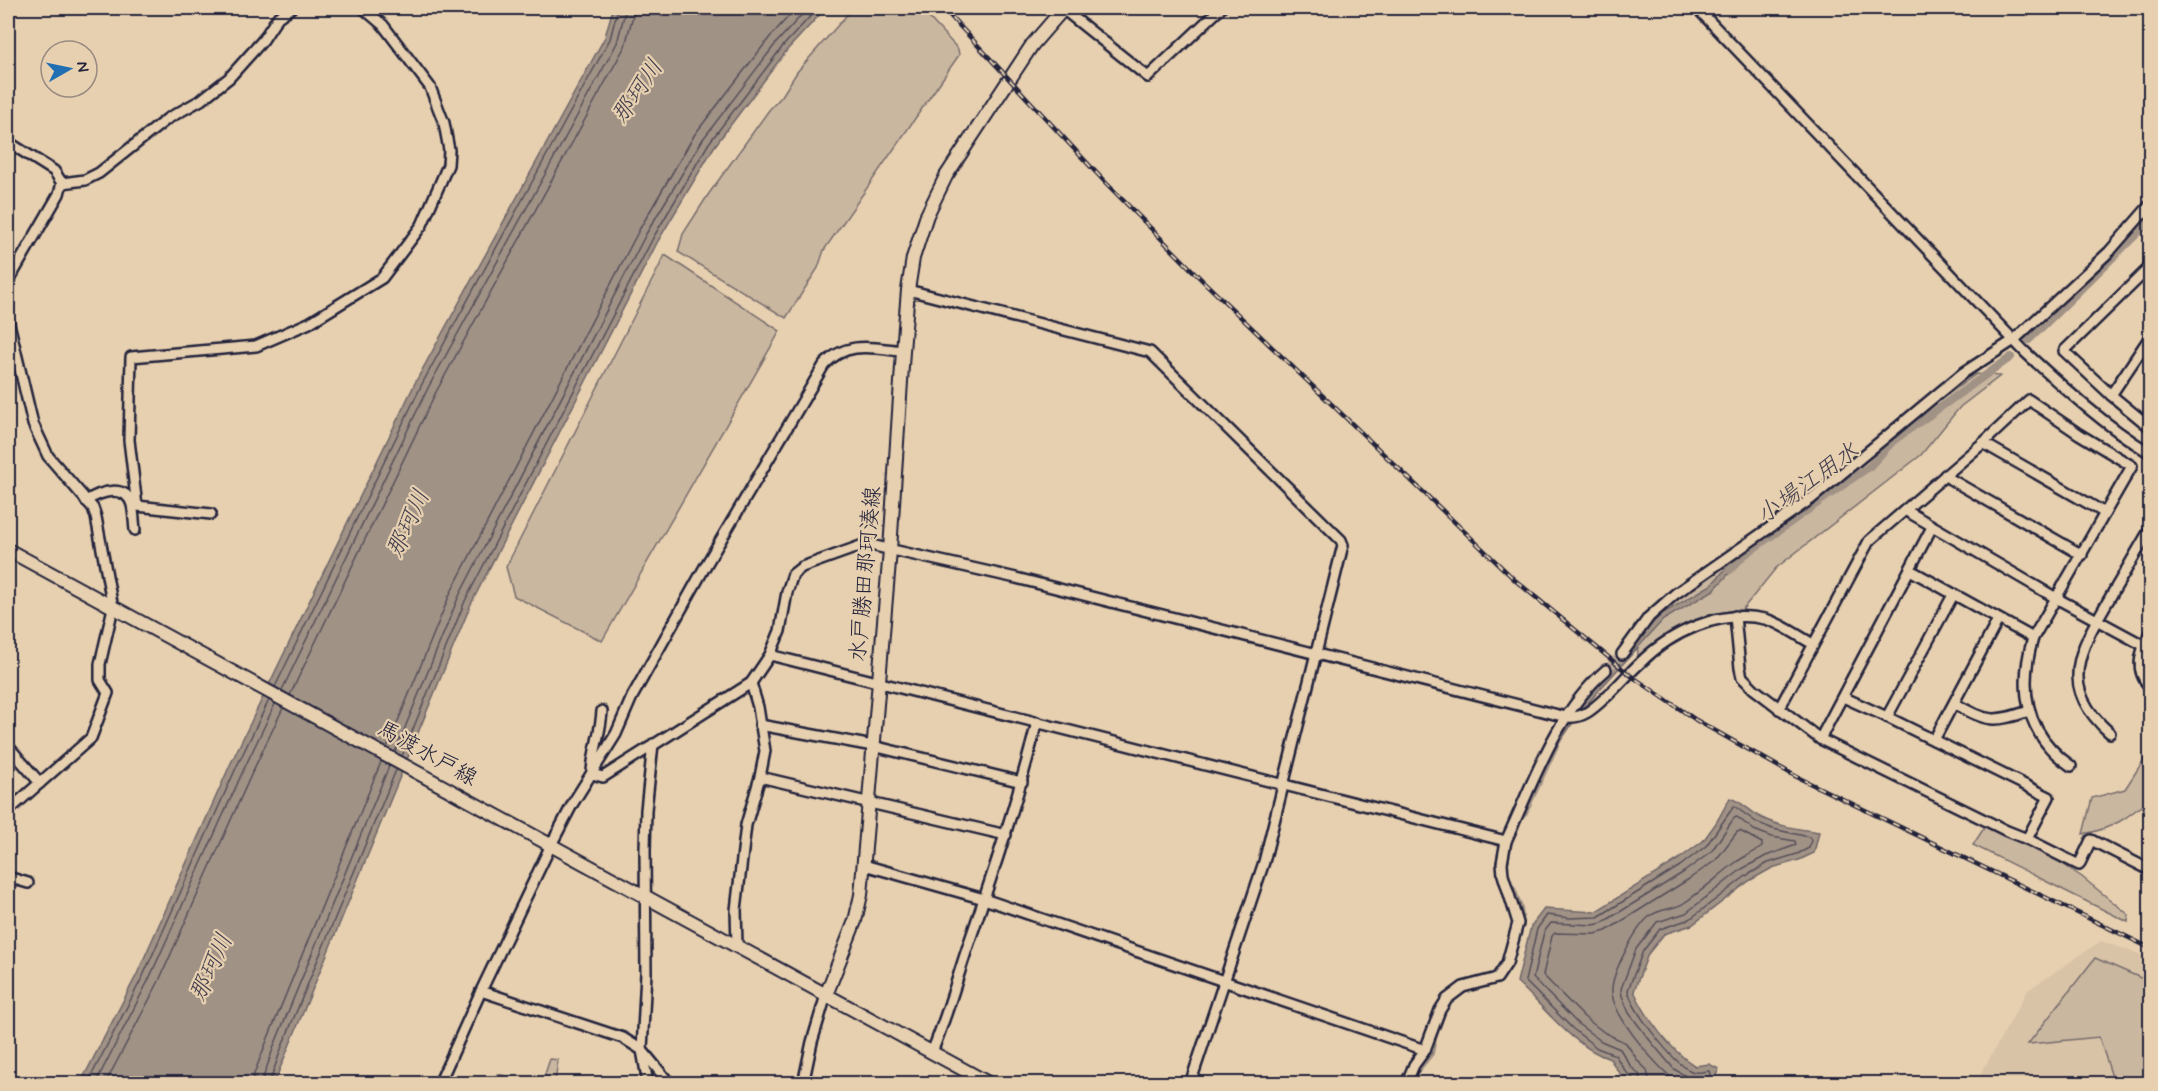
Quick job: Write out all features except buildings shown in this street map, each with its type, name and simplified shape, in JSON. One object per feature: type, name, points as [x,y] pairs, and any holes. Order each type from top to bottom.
[{"type":"main road","name":"水戸勝田那珂湊線","points":[[826,995],[858,911],[864,865],[890,550],[908,290],[920,235],[931,205],[946,176],[1032,45],[1063,8]]},
{"type":"main road","name":"馬渡水戸線","points":[[8,550],[826,995]]},
{"type":"main road","points":[[826,995],[990,1083]]},
{"type":"street","points":[[62,183],[85,180],[99,174],[167,119],[201,100],[229,78],[262,40],[278,17],[291,8]]},
{"type":"street","points":[[211,514],[137,506],[129,440],[131,357],[256,346],[309,323],[382,278],[422,225],[448,165],[449,150],[444,123],[430,87],[383,25],[363,8]]},
{"type":"street","points":[[1063,8],[1148,77],[1221,8]]},
{"type":"street","points":[[1697,8],[2014,340],[2076,399],[2117,431],[2151,453]]},
{"type":"street","points":[[8,142],[54,171],[62,183],[60,194],[8,282]]},
{"type":"street","points":[[1622,654],[1649,617],[1675,594],[1811,499],[1909,416],[1963,374],[2014,340],[2109,252],[2151,205]]},
{"type":"street","points":[[2151,267],[2064,351],[2111,395],[2151,427]]},
{"type":"street","points":[[908,290],[1150,352],[1344,545],[1264,862],[1190,1083]]},
{"type":"street","points":[[8,319],[11,349],[33,424],[48,456],[93,508],[113,608],[100,664],[100,680],[108,693],[97,728],[91,738],[8,811]]},
{"type":"street","points":[[2111,395],[2151,337]]},
{"type":"street","points":[[439,1083],[550,845],[616,734],[632,697],[677,616],[825,365],[833,356],[855,347],[903,351]]},
{"type":"street","points":[[1779,709],[1869,541],[1983,443],[2029,400],[2132,466],[2033,639],[2027,657],[2025,681],[2029,711],[2052,750],[2071,766]]},
{"type":"street","points":[[1983,443],[2105,513]]},
{"type":"street","points":[[1945,475],[2082,555]]},
{"type":"street","points":[[86,501],[104,493],[116,491],[123,493],[132,505],[135,530]]},
{"type":"street","points":[[1905,510],[2056,598],[2143,645]]},
{"type":"street","points":[[1820,739],[1932,527]]},
{"type":"street","points":[[2110,733],[2095,720],[2087,709],[2078,682],[2077,667],[2080,652],[2151,529]]},
{"type":"street","points":[[592,774],[603,777],[751,683],[770,655],[780,631],[787,592],[793,574],[802,567],[866,544],[1016,578],[1566,717],[1577,718],[1592,710],[1630,675],[1639,663],[1658,648],[1699,624],[1735,616],[1766,619],[1813,644]]},
{"type":"street","points":[[1911,570],[2033,639]]},
{"type":"street","points":[[1887,717],[1953,595]]},
{"type":"street","points":[[1735,616],[1742,677],[1779,709],[1820,739],[2079,865],[2091,840],[2151,870]]},
{"type":"street","points":[[1934,740],[1998,620]]},
{"type":"street","points":[[2151,633],[2143,645],[2139,663],[2141,673],[2151,687]]},
{"type":"street","points":[[770,655],[1506,841]]},
{"type":"street","points":[[1406,1083],[1414,1065],[1425,1050],[1440,1010],[1453,994],[1463,987],[1497,978],[1507,963],[1518,923],[1503,875],[1502,863],[1506,841],[1566,717],[1592,682],[1606,670]]},
{"type":"street","points":[[737,945],[736,910],[746,825],[765,751],[758,707],[751,683]]},
{"type":"street","points":[[1843,697],[2049,797],[2027,839]]},
{"type":"street","points":[[1955,704],[1981,717],[1998,721],[2029,711]]},
{"type":"street","points":[[592,774],[592,761],[602,724],[602,711]]},
{"type":"street","points":[[932,1052],[946,1019],[955,984],[1006,835],[1037,722]]},
{"type":"street","points":[[760,725],[873,746],[1022,782]]},
{"type":"street","points":[[648,1083],[642,1050],[646,973],[646,810],[653,744]]},
{"type":"street","points":[[8,746],[40,783]]},
{"type":"street","points":[[760,777],[1006,835]]},
{"type":"street","points":[[864,865],[984,900],[1425,1050]]},
{"type":"street","points":[[8,877],[28,883]]},
{"type":"street","points":[[481,991],[623,1038],[642,1050],[670,1083]]},
{"type":"street","points":[[803,1083],[826,995]]},
{"type":"shaded area","points":[[853,8],[920,8],[958,49],[959,55],[824,250],[818,268],[786,318],[678,252],[683,234],[708,195],[769,110],[782,96],[797,72]]},
{"type":"shaded area","points":[[665,255],[780,331],[602,641],[514,596],[506,567]]},
{"type":"shaded area","points":[[1976,374],[2000,376],[1960,407],[1921,455],[1776,568],[1742,610],[1709,614],[1638,657],[1637,638],[1661,611],[1851,474],[1914,419]]},
{"type":"shaded area","points":[[2150,750],[2150,798],[2120,821],[2103,829],[2083,834],[2092,798],[2125,789]]},
{"type":"shaded area","points":[[1986,825],[2036,846],[2082,877],[2129,915],[2128,922],[1973,845]]},
{"type":"shaded area","points":[[2101,941],[2150,958],[2150,1083],[1975,1084],[2028,990]]},
{"type":"shaded area","points":[[2095,958],[2150,982],[2150,1075],[2139,1083],[2114,1083],[2099,1037],[2028,1044]]},
{"type":"shaded area","points":[[550,1059],[558,1060],[555,1083],[542,1083]]},
{"type":"shaded area","points":[[497,1074],[539,1083],[494,1083]]},
{"type":"water","name":"那珂川","points":[[613,8],[826,8],[787,50],[714,147],[658,241],[471,604],[274,1083],[80,1084],[137,974],[230,765],[416,381],[605,37]]},
{"type":"water","points":[[1733,561],[1737,565],[1714,590],[1663,620],[1578,715],[1558,745],[1555,741],[1574,712],[1660,615],[1711,585]]},
{"type":"water","points":[[1730,798],[1769,821],[1819,832],[1814,853],[1772,868],[1749,881],[1692,925],[1664,934],[1648,954],[1634,991],[1645,1012],[1660,1033],[1685,1059],[1695,1066],[1709,1064],[1719,1069],[1712,1083],[1631,1083],[1622,1077],[1610,1059],[1596,1053],[1560,1026],[1517,982],[1531,926],[1544,909],[1595,912],[1676,861],[1703,841]]},
{"type":"waterway","name":"小場江用水","points":[[2029,340],[2150,221]]},
{"type":"waterway","name":"小場江用水","points":[[1730,570],[1743,556],[1870,466],[1893,441],[2011,357]]},
{"type":"waterway","name":"小場江用水","points":[[1524,812],[1558,739]]},
{"type":"waterway","name":"小場江用水","points":[[1512,889],[1519,908],[1521,926]]},
{"type":"waterway","name":"小場江用水","points":[[1413,1074],[1430,1053],[1434,1034]]},
{"type":"tunnel","points":[[1606,670],[1622,654]]},
{"type":"railway","points":[[943,8],[1104,181],[1203,281],[1516,581],[1630,675],[1696,720],[1797,777],[2150,948]]}]
